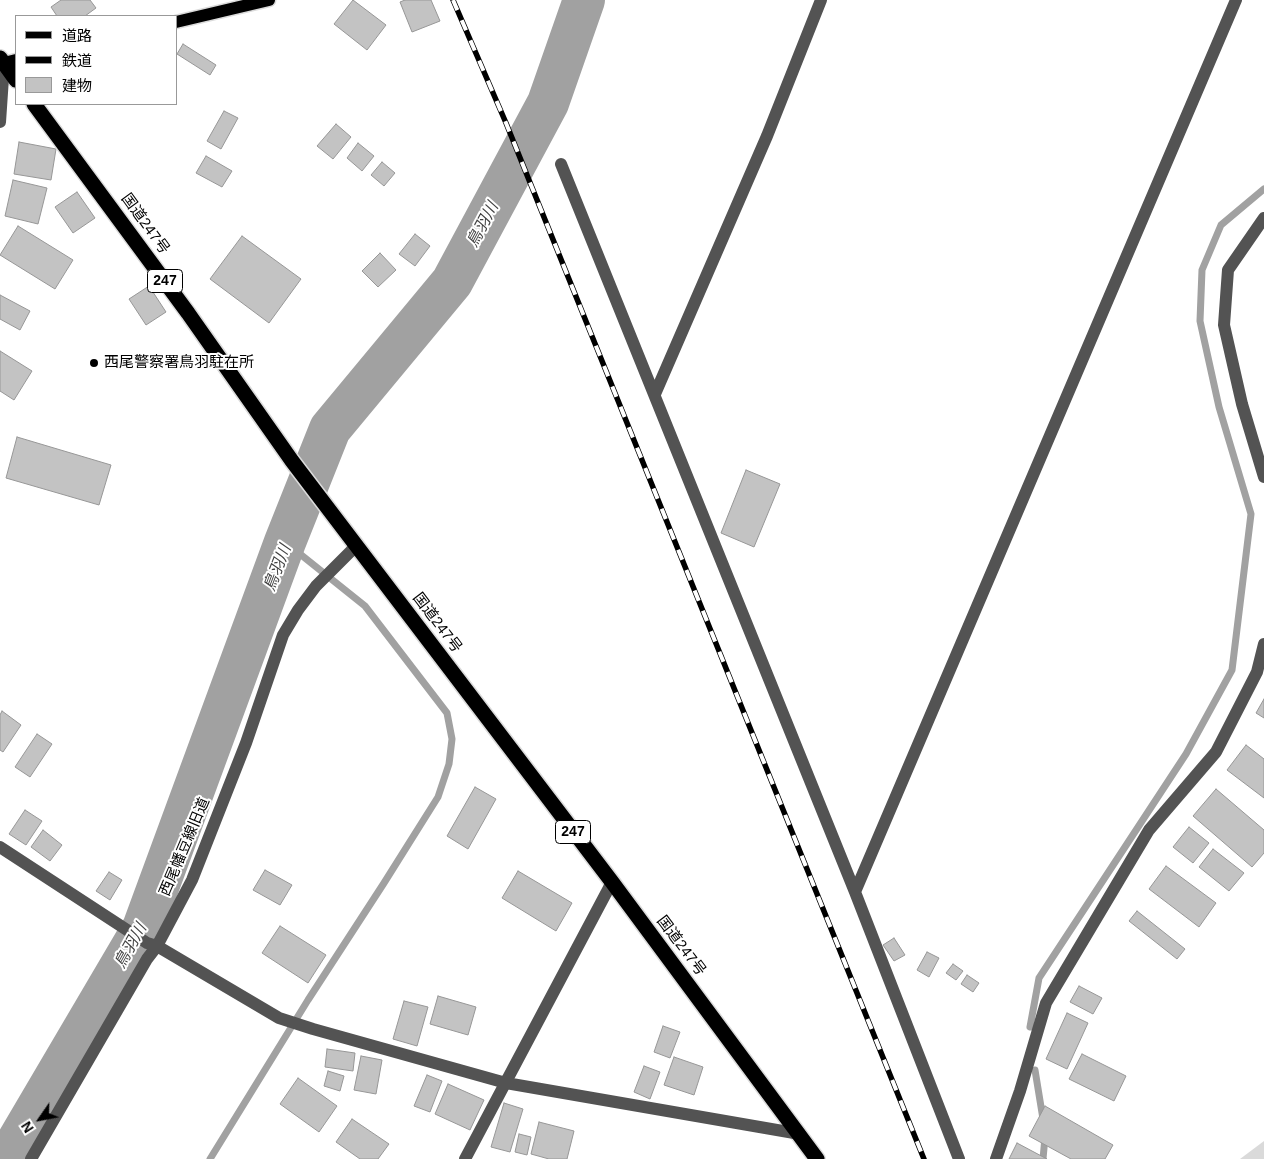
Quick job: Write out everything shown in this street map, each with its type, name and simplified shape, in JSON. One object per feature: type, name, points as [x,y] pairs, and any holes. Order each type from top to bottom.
[{"type":"highway","points":[[7,61],[15,78]]},
{"type":"highway","name":"国道247号","points":[[35,105],[188,313],[292,460],[612,882],[818,1159]]},
{"type":"main road","points":[[178,22],[269,0]]},
{"type":"street","points":[[655,394],[767,136],[820,0]]},
{"type":"street","points":[[855,892],[1236,0]]},
{"type":"street","points":[[0,122],[7,61]]},
{"type":"street","points":[[561,164],[655,394],[691,490],[855,892],[959,1159]]},
{"type":"street","points":[[1264,218],[1228,270],[1224,325],[1242,404],[1264,477]]},
{"type":"street","name":"西尾幡豆線旧道","points":[[31,1159],[147,960],[152,945],[192,880],[246,742],[283,635],[298,610],[316,586],[356,546]]},
{"type":"street","points":[[996,1159],[1020,1091],[1046,1003],[1149,830],[1216,752],[1256,672],[1264,644]]},
{"type":"street","points":[[0,847],[129,931],[279,1018],[313,1030],[506,1083],[800,1134]]},
{"type":"street","points":[[465,1159],[612,882]]},
{"type":"shaded area","points":[[1264,1141],[1264,1159],[1240,1159]]},
{"type":"building","points":[[61,0],[90,0],[96,8],[86,15],[56,15],[51,7]]},
{"type":"building","points":[[353,0],[386,25],[367,50],[334,24]]},
{"type":"building","points":[[405,0],[431,0],[440,21],[412,32],[400,2]]},
{"type":"building","points":[[183,44],[216,65],[210,75],[178,55]]},
{"type":"building","points":[[224,111],[238,118],[221,149],[207,141]]},
{"type":"building","points":[[336,124],[351,137],[333,159],[317,146]]},
{"type":"building","points":[[19,142],[56,149],[51,180],[14,174]]},
{"type":"building","points":[[358,143],[374,156],[362,171],[347,158]]},
{"type":"building","points":[[206,156],[232,171],[222,187],[196,173]]},
{"type":"building","points":[[382,162],[395,173],[384,186],[371,175]]},
{"type":"building","points":[[13,180],[47,188],[38,224],[5,216]]},
{"type":"building","points":[[77,192],[95,218],[73,233],[55,207]]},
{"type":"building","points":[[18,226],[73,260],[55,289],[0,255]]},
{"type":"building","points":[[415,234],[430,246],[415,266],[399,254]]},
{"type":"building","points":[[242,236],[301,279],[269,323],[210,279]]},
{"type":"building","points":[[380,253],[396,270],[378,287],[362,271]]},
{"type":"building","points":[[149,286],[166,312],[146,325],[129,299]]},
{"type":"building","points":[[0,295],[30,311],[20,330],[0,319]]},
{"type":"building","points":[[0,351],[32,371],[14,400],[0,391]]},
{"type":"building","points":[[17,437],[111,465],[99,505],[6,478]]},
{"type":"building","points":[[746,470],[780,484],[754,547],[721,533]]},
{"type":"building","points":[[1264,699],[1264,718],[1256,713]]},
{"type":"building","points":[[2,711],[21,725],[3,752],[0,750],[0,715]]},
{"type":"building","points":[[37,734],[52,744],[30,777],[15,767]]},
{"type":"building","points":[[1246,745],[1264,759],[1264,798],[1227,770]]},
{"type":"building","points":[[475,787],[496,799],[468,849],[447,836]]},
{"type":"building","points":[[1216,789],[1264,830],[1264,853],[1252,867],[1193,816]]},
{"type":"building","points":[[25,810],[42,821],[26,845],[9,834]]},
{"type":"building","points":[[1189,827],[1209,843],[1193,863],[1173,847]]},
{"type":"building","points":[[43,830],[62,845],[50,861],[31,847]]},
{"type":"building","points":[[1213,849],[1244,873],[1229,891],[1199,867]]},
{"type":"building","points":[[1166,866],[1216,903],[1199,927],[1149,889]]},
{"type":"building","points":[[265,870],[292,885],[280,905],[253,890]]},
{"type":"building","points":[[518,871],[572,903],[556,931],[502,898]]},
{"type":"building","points":[[109,872],[122,880],[110,900],[96,891]]},
{"type":"building","points":[[1137,911],[1185,949],[1177,959],[1129,921]]},
{"type":"building","points":[[280,926],[326,955],[308,983],[262,953]]},
{"type":"building","points":[[894,938],[905,955],[894,961],[883,945]]},
{"type":"building","points":[[927,952],[939,958],[929,977],[917,970]]},
{"type":"building","points":[[953,964],[963,971],[956,980],[946,973]]},
{"type":"building","points":[[967,975],[979,983],[973,992],[961,984]]},
{"type":"building","points":[[1079,986],[1102,998],[1093,1014],[1070,1002]]},
{"type":"building","points":[[438,996],[476,1007],[468,1035],[430,1024]]},
{"type":"building","points":[[404,1001],[428,1007],[417,1046],[393,1039]]},
{"type":"building","points":[[1067,1013],[1088,1023],[1067,1069],[1046,1059]]},
{"type":"building","points":[[663,1026],[680,1032],[670,1058],[654,1052]]},
{"type":"building","points":[[327,1049],[355,1053],[353,1071],[325,1067]]},
{"type":"building","points":[[1082,1054],[1126,1076],[1114,1101],[1069,1079]]},
{"type":"building","points":[[361,1056],[382,1060],[376,1094],[354,1090]]},
{"type":"building","points":[[674,1057],[703,1067],[694,1095],[664,1085]]},
{"type":"building","points":[[644,1066],[660,1072],[650,1099],[634,1092]]},
{"type":"building","points":[[328,1071],[344,1076],[340,1091],[324,1086]]},
{"type":"building","points":[[427,1075],[442,1081],[430,1112],[414,1106]]},
{"type":"building","points":[[298,1078],[337,1106],[319,1132],[280,1104]]},
{"type":"building","points":[[448,1084],[484,1100],[470,1130],[435,1114]]},
{"type":"building","points":[[504,1103],[523,1109],[510,1152],[491,1147]]},
{"type":"building","points":[[1045,1106],[1113,1145],[1105,1159],[1071,1159],[1029,1136]]},
{"type":"building","points":[[352,1119],[389,1144],[378,1159],[360,1159],[336,1142]]},
{"type":"building","points":[[539,1122],[574,1131],[567,1159],[549,1159],[531,1154]]},
{"type":"building","points":[[519,1134],[531,1137],[527,1155],[515,1152]]},
{"type":"building","points":[[1017,1143],[1047,1159],[1009,1159]]},
{"type":"waterway","name":"鳥羽川","points":[[7,1159],[143,928],[285,542],[330,429],[452,282],[548,103],[584,0]]},
{"type":"waterway","points":[[1030,1027],[1039,978],[1186,754],[1232,670],[1251,514],[1219,407],[1200,321],[1202,270],[1221,225],[1264,189]]},
{"type":"waterway","points":[[210,1159],[308,1000],[438,797],[449,764],[452,739],[447,713],[365,606],[285,542]]},
{"type":"waterway","points":[[1035,1070],[1043,1119]]},
{"type":"waterway","points":[[1043,1159],[1045,1137]]},
{"type":"railway","points":[[453,0],[506,123],[924,1159]]},
{"type":"place","name":"西尾警察署鳥羽駐在所","points":[[94,363]]}]
